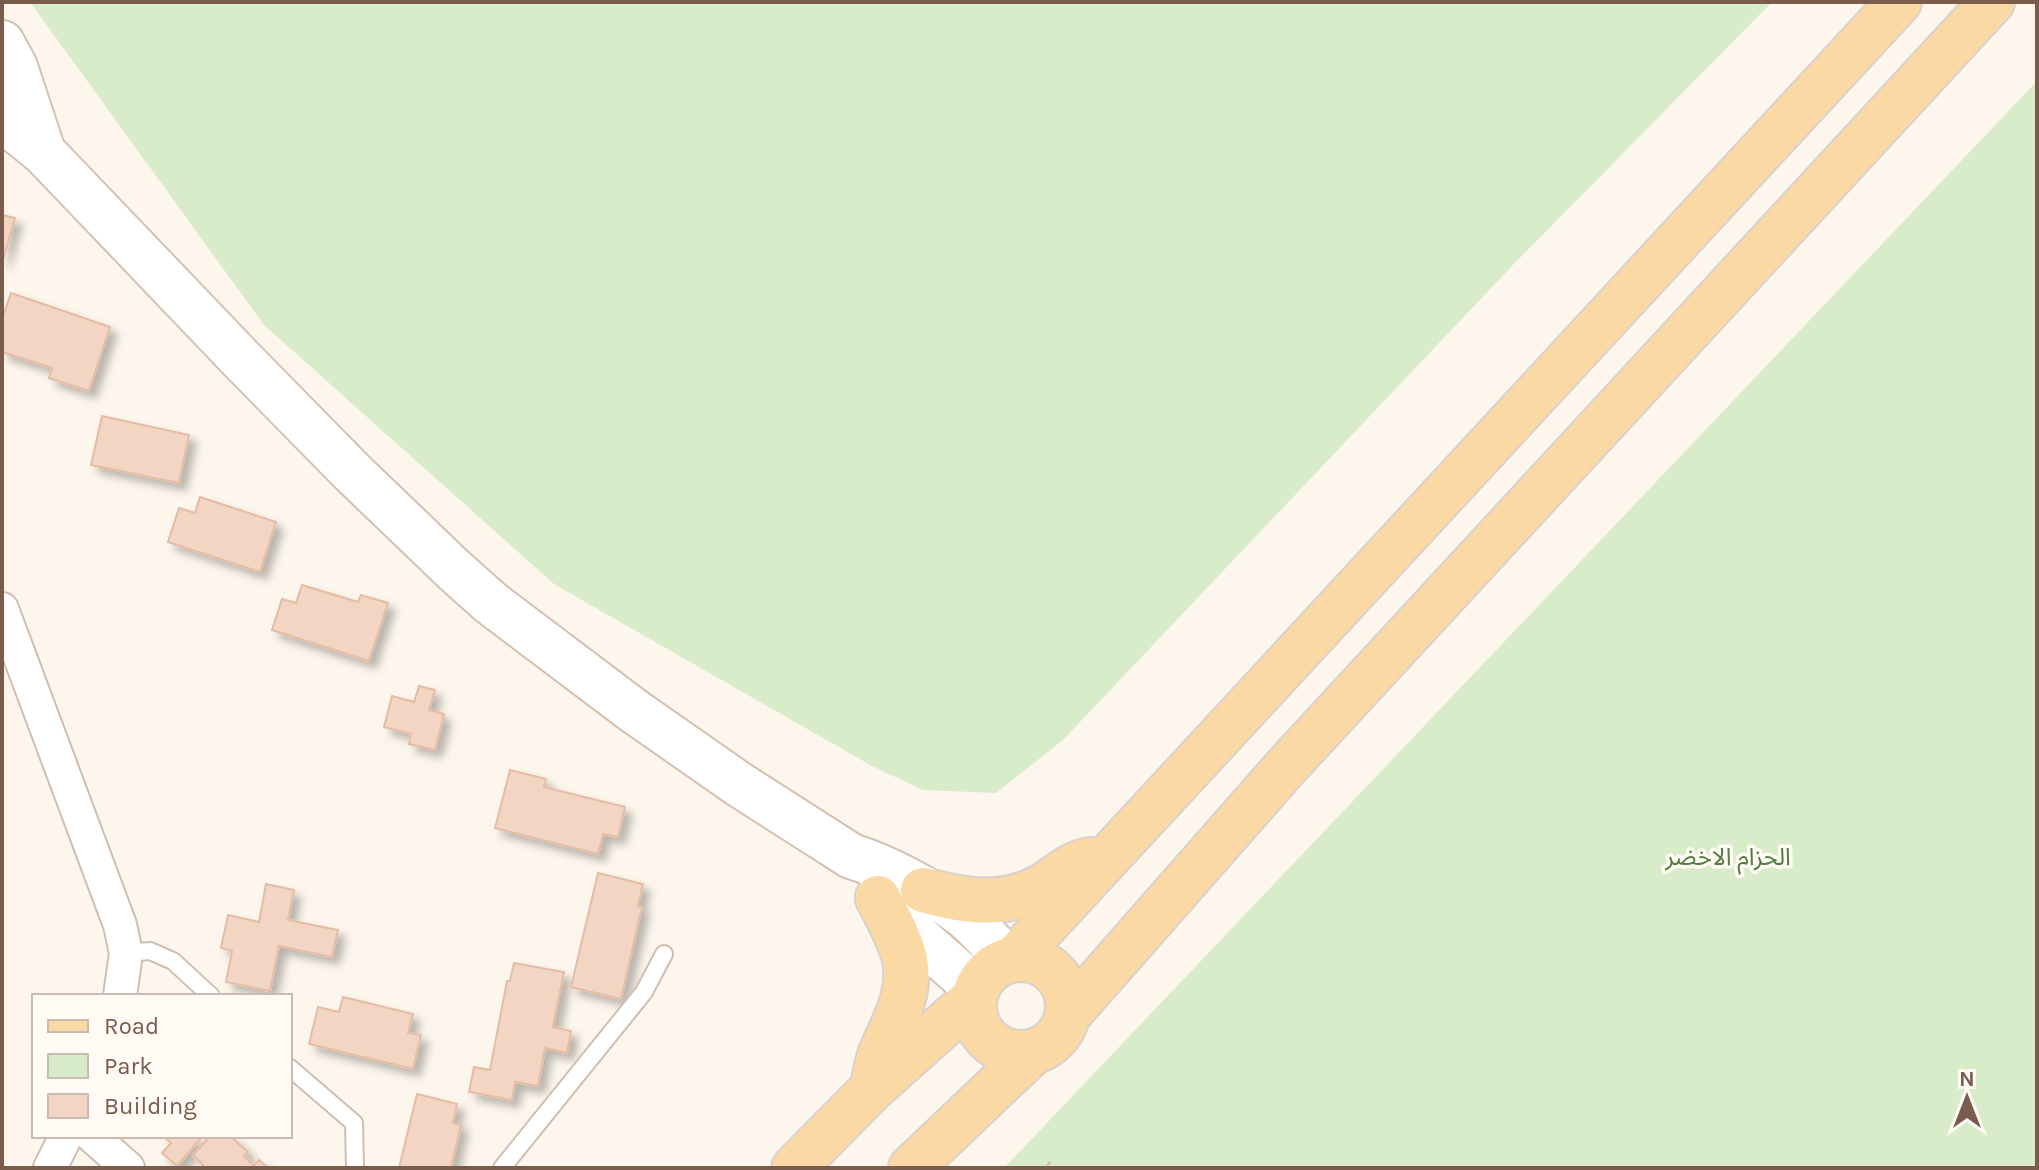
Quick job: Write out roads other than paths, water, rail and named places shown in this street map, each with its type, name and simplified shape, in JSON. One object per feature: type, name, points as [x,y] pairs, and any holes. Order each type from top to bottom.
[{"type":"main road","points":[[794,1168],[873,1088],[993,976],[1109,857],[1899,2]]},
{"type":"main road","points":[[1068,1015],[1285,768],[1992,2]]},
{"type":"main road","points":[[923,890],[975,901],[1006,899],[1041,887],[1084,861],[1109,857]]},
{"type":"main road","points":[[873,1088],[879,1060],[899,1012],[906,985],[906,963],[897,935],[878,898]]},
{"type":"main road","points":[[1025,959],[1037,961],[1056,973],[1067,993],[1068,1015],[1065,1026],[1053,1042],[1022,1053],[1011,1052],[990,1042],[976,1022],[974,1010],[993,976],[1025,959]]},
{"type":"main road","points":[[911,1168],[1034,1051]]},
{"type":"street","points":[[2,43],[15,67],[43,152]]},
{"type":"street","points":[[2,119],[43,152],[352,472],[491,603],[634,711],[740,785],[851,856],[893,873],[963,915],[993,976]]},
{"type":"street","points":[[2,609],[120,925],[126,953],[120,994]]},
{"type":"street","points":[[851,856],[860,876],[911,931],[993,976]]},
{"type":"street","points":[[50,1168],[65,1138]]},
{"type":"street","points":[[94,1138],[128,1168]]},
{"type":"lane","points":[[126,953],[150,951],[173,961],[209,994]]},
{"type":"lane","points":[[502,1168],[644,992],[664,954]]},
{"type":"lane","points":[[292,1070],[354,1123],[355,1168]]},
{"type":"park label","name":"الحزام الاخضر","points":[[1728,857]]}]
